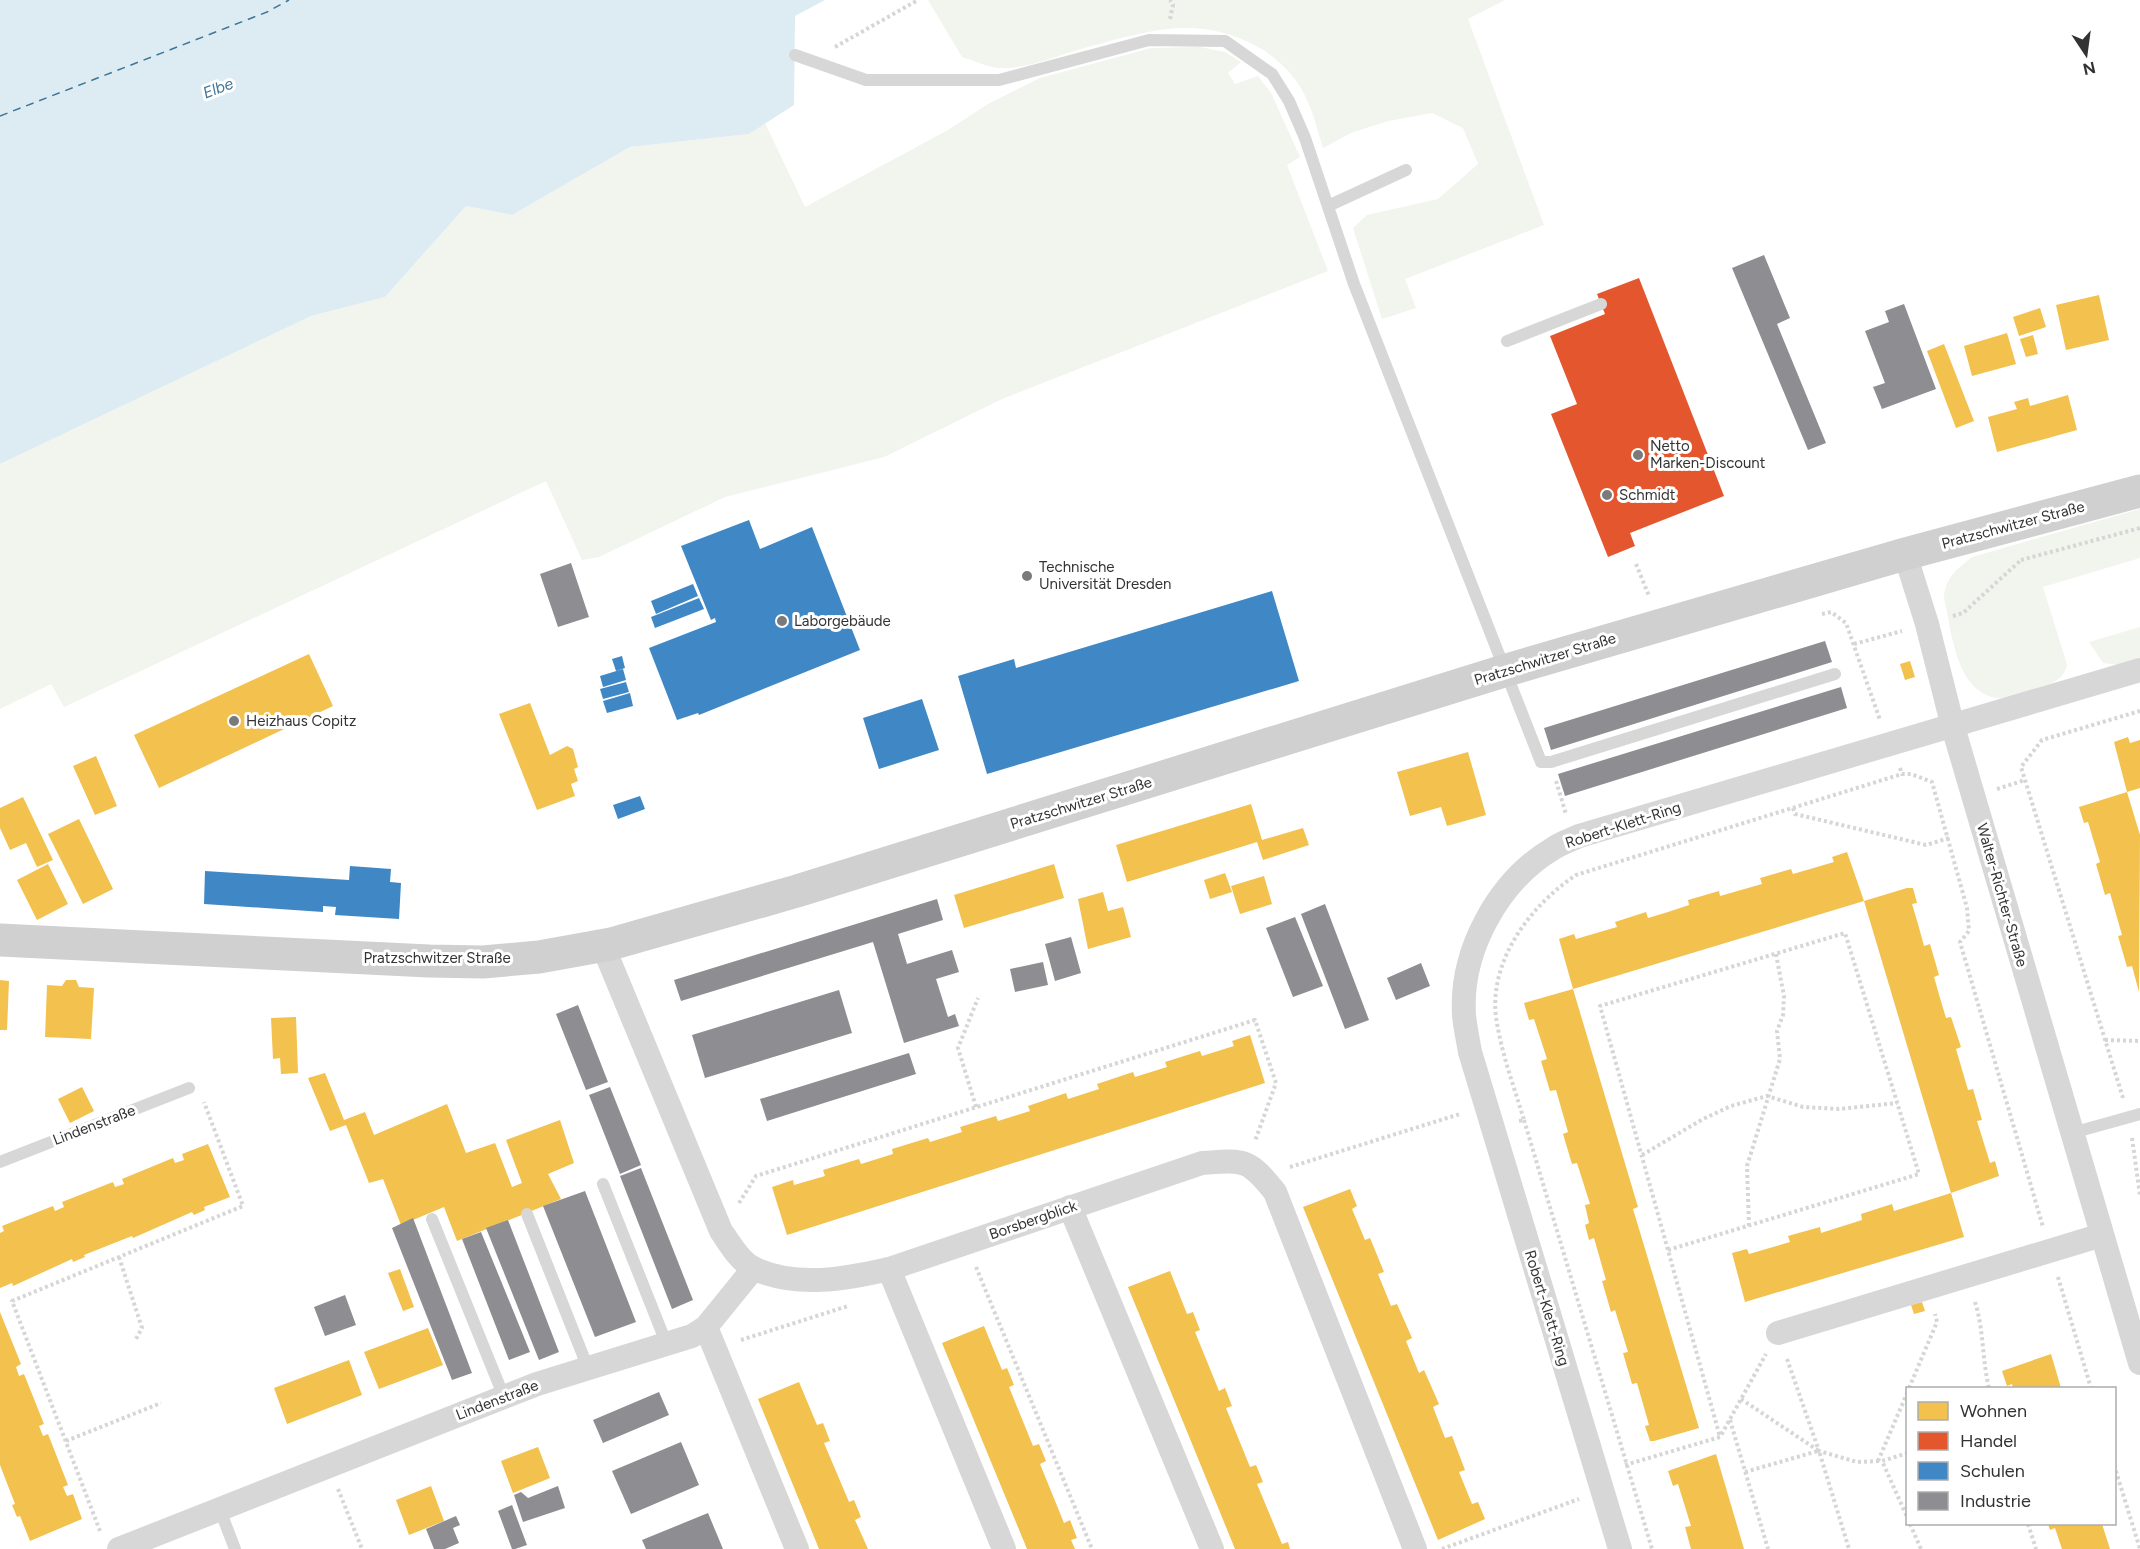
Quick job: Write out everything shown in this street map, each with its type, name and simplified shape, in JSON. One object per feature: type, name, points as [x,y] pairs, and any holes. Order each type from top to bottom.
[{"type":"street","name":"Pratzschwitzer Straße","points":[[0,940],[483,962],[539,957],[603,946],[797,891],[1507,670],[1905,554],[2140,491]]},
{"type":"street","name":"Walter-Richter-Straße","points":[[1905,554],[1927,624],[1953,727],[2140,1363]]},
{"type":"street","name":"Robert-Klett-Ring","points":[[1620,1549],[1470,1052],[1464,1015],[1470,958],[1486,919],[1503,895],[1553,848],[1573,839],[2140,670]]},
{"type":"street","points":[[603,946],[721,1231],[737,1254],[754,1269]]},
{"type":"street","name":"Borsbergblick","points":[[754,1269],[796,1279],[892,1278],[966,1243],[1202,1163],[1237,1160],[1254,1170]]},
{"type":"street","points":[[1254,1170],[1275,1192],[1415,1549]]},
{"type":"street","points":[[1070,1207],[1212,1549]]},
{"type":"street","points":[[1778,1333],[2102,1235]]},
{"type":"street","name":"Lindenstraße","points":[[111,1544],[220,1510],[504,1397],[588,1368],[692,1336],[710,1338],[754,1269]]},
{"type":"street","points":[[892,1278],[1004,1549]]},
{"type":"street","points":[[710,1338],[797,1549]]},
{"type":"lane","points":[[795,55],[866,80],[999,80],[1149,40],[1224,41],[1272,74],[1284,92],[1305,138],[1354,284],[1507,670],[1535,752],[1541,762],[1551,762],[1835,674]]},
{"type":"lane","points":[[1328,206],[1406,170]]},
{"type":"lane","points":[[1507,341],[1601,304]]},
{"type":"lane","name":"Lindenstraße","points":[[0,1162],[189,1088]]},
{"type":"lane","points":[[2072,1133],[2134,1115]]},
{"type":"lane","points":[[603,1184],[667,1345]]},
{"type":"lane","points":[[526,1214],[588,1368]]},
{"type":"lane","points":[[432,1219],[504,1397]]},
{"type":"lane","points":[[220,1510],[236,1549]]},
{"type":"path","points":[[811,61],[918,0]]},
{"type":"path","points":[[1636,564],[1652,605]]},
{"type":"path","points":[[1820,614],[1831,612],[1846,623],[1902,774]]},
{"type":"path","points":[[2140,711],[2042,740],[2022,767],[2105,1040],[2134,1115],[2140,1195]]},
{"type":"path","points":[[1551,762],[1573,839]]},
{"type":"path","points":[[1652,1549],[1524,1120],[1496,1015],[1498,984],[1512,942],[1538,906],[1576,875],[1902,774],[1911,774],[1932,782],[1968,908],[1969,931],[1960,942],[2090,1387]]},
{"type":"path","points":[[1793,808],[1795,814],[1926,844],[1948,838]]},
{"type":"path","points":[[1668,1250],[1919,1174],[1845,933],[1600,1006],[1720,1437]]},
{"type":"path","points":[[1749,1226],[1747,1166],[1780,1059],[1777,1031],[1783,1015],[1783,988],[1776,954]]},
{"type":"path","points":[[976,1107],[957,1048],[978,998]]},
{"type":"path","points":[[721,1231],[756,1176],[1255,1020],[1276,1083],[1254,1170],[1487,1106]]},
{"type":"path","points":[[2105,1040],[2140,1041]]},
{"type":"path","points":[[111,1544],[66,1441],[12,1301],[243,1206],[202,1095],[189,1088]]},
{"type":"path","points":[[1508,1089],[1517,1122],[1524,1120]]},
{"type":"path","points":[[1642,1155],[1703,1119],[1731,1106],[1767,1096],[1803,1107],[1839,1109],[1897,1103]]},
{"type":"path","points":[[966,1243],[1092,1549]]},
{"type":"path","points":[[119,1257],[142,1328],[136,1340]]},
{"type":"path","points":[[1966,1276],[1980,1316],[1984,1369],[1988,1387]]},
{"type":"path","points":[[710,1338],[839,1310],[892,1278]]},
{"type":"path","points":[[1909,1387],[1937,1322],[1926,1288]]},
{"type":"path","points":[[1442,1549],[1600,1482],[1627,1465],[1720,1437],[1778,1333]]},
{"type":"path","points":[[1778,1333],[1819,1451],[1849,1549]]},
{"type":"path","points":[[1906,1395],[1880,1461],[1906,1515]]},
{"type":"path","points":[[1742,1399],[1819,1451],[1857,1462],[1880,1461],[1906,1454]]},
{"type":"path","points":[[66,1441],[161,1403]]},
{"type":"path","points":[[1730,1420],[1768,1549]]},
{"type":"path","points":[[1745,1472],[1819,1451]]},
{"type":"path","points":[[329,1466],[362,1549]]},
{"type":"path","points":[[2116,1468],[2140,1549]]},
{"type":"path","points":[[1910,1525],[1921,1549]]},
{"type":"path","points":[[2028,1525],[2036,1549]]},
{"type":"shaded area","points":[[928,0],[1505,0],[1468,19],[1544,225],[1405,279],[1416,308],[1382,319],[1353,228],[1367,215],[1438,199],[1478,164],[1463,128],[1432,113],[1388,121],[1351,133],[1323,148],[1309,106],[1293,76],[1258,47],[1235,37],[1191,28],[1170,29],[1127,37],[1031,64],[996,68],[962,57]]},
{"type":"shaded area","points":[[1200,47],[1225,52],[1241,62],[1228,73],[1235,84],[1258,76],[1271,93],[1300,157],[1287,165],[1328,271],[1002,399],[884,457],[725,497],[599,557],[582,560],[546,481],[64,707],[51,684],[0,709],[0,464],[311,316],[385,297],[466,206],[512,215],[630,147],[749,134],[765,123],[805,207],[948,130],[988,104],[1040,78],[1151,48]]},
{"type":"shaded area","points":[[2140,509],[2140,558],[2043,587],[2067,665],[2062,675],[2054,682],[2000,698],[1982,693],[1972,684],[1964,672],[1953,642],[1944,598],[1949,579],[1957,570],[1972,557]]},
{"type":"shaded area","points":[[2140,627],[2140,659],[2120,665],[2103,663],[2089,642]]},
{"type":"water","name":"Elbe","points":[[0,0],[825,0],[795,16],[794,105],[749,134],[630,147],[512,215],[466,206],[385,297],[311,316],[0,464]]},
{"type":"building: Wohnen","points":[[2099,295],[2109,340],[2066,350],[2056,305]]},
{"type":"building: Wohnen","points":[[2040,308],[2046,327],[2019,336],[2013,317]]},
{"type":"building: Wohnen","points":[[2007,333],[2016,364],[1972,376],[1964,346]]},
{"type":"building: Wohnen","points":[[2033,335],[2038,354],[2026,357],[2020,339]]},
{"type":"building: Wohnen","points":[[1944,344],[1974,421],[1956,428],[1927,351]]},
{"type":"building: Wohnen","points":[[2068,395],[2077,430],[1997,452],[1988,417],[2017,409],[2014,402],[2028,398],[2030,406]]},
{"type":"building: Wohnen","name":"Heizhaus Copitz","points":[[309,654],[333,706],[159,788],[134,735]]},
{"type":"building: Wohnen","points":[[1910,661],[1915,677],[1905,680],[1900,664]]},
{"type":"building: Wohnen","points":[[530,703],[550,755],[567,746],[573,749],[578,767],[574,769],[578,781],[571,784],[575,796],[537,810],[499,714]]},
{"type":"building: Wohnen","points":[[2128,737],[2130,743],[2140,740],[2140,788],[2127,792],[2114,742]]},
{"type":"building: Wohnen","points":[[1468,752],[1486,815],[1447,826],[1441,807],[1410,816],[1397,772]]},
{"type":"building: Wohnen","points":[[96,756],[117,806],[95,815],[73,766]]},
{"type":"building: Wohnen","points":[[2127,792],[2140,835],[2139,992],[2132,966],[2127,967],[2118,936],[2122,935],[2110,893],[2105,895],[2096,864],[2100,862],[2088,822],[2084,823],[2079,807]]},
{"type":"building: Wohnen","points":[[23,797],[53,860],[37,867],[26,843],[10,850],[0,828],[0,808]]},
{"type":"building: Wohnen","points":[[1251,804],[1262,840],[1303,828],[1309,845],[1263,860],[1257,842],[1127,882],[1116,845]]},
{"type":"building: Wohnen","points":[[79,819],[113,889],[83,904],[48,834]]},
{"type":"building: Wohnen","points":[[1847,852],[1864,901],[1573,989],[1559,939],[1574,934],[1576,939],[1617,927],[1615,922],[1646,912],[1648,918],[1689,905],[1688,900],[1719,891],[1720,896],[1762,884],[1760,878],[1791,869],[1793,874],[1834,862],[1832,857]]},
{"type":"building: Wohnen","points":[[48,864],[68,904],[37,920],[17,880]]},
{"type":"building: Wohnen","points":[[1054,864],[1064,898],[964,928],[954,895]]},
{"type":"building: Wohnen","points":[[1225,873],[1232,892],[1210,899],[1204,880]]},
{"type":"building: Wohnen","points":[[1264,876],[1272,904],[1240,914],[1231,886]]},
{"type":"building: Wohnen","points":[[1913,888],[1917,903],[1912,904],[1924,946],[1930,944],[1939,975],[1934,977],[1940,998],[1946,1018],[1951,1017],[1961,1047],[1956,1049],[1968,1090],[1973,1089],[1982,1120],[1977,1121],[1990,1163],[1995,1161],[1999,1176],[1951,1193],[1864,901]]},
{"type":"building: Wohnen","points":[[1103,892],[1108,911],[1123,907],[1131,937],[1088,949],[1078,899]]},
{"type":"building: Wohnen","points":[[0,980],[9,981],[7,1030],[0,1030]]},
{"type":"building: Wohnen","points":[[66,980],[76,980],[79,987],[94,988],[91,1039],[45,1037],[47,985],[62,986]]},
{"type":"building: Wohnen","points":[[1573,989],[1638,1207],[1633,1209],[1699,1428],[1654,1441],[1650,1441],[1645,1426],[1649,1425],[1637,1383],[1632,1384],[1623,1353],[1628,1352],[1615,1310],[1611,1312],[1602,1281],[1606,1280],[1594,1238],[1589,1240],[1585,1225],[1589,1223],[1585,1205],[1590,1204],[1577,1163],[1572,1164],[1563,1134],[1568,1132],[1556,1090],[1550,1091],[1541,1061],[1547,1059],[1534,1019],[1529,1020],[1524,1003]]},
{"type":"building: Wohnen","points":[[296,1017],[298,1073],[281,1074],[280,1058],[273,1059],[271,1018]]},
{"type":"building: Wohnen","points":[[1250,1035],[1265,1083],[787,1235],[772,1187],[793,1180],[794,1185],[825,1176],[823,1170],[859,1159],[861,1164],[893,1154],[892,1149],[928,1138],[930,1142],[962,1132],[960,1127],[996,1116],[998,1121],[1030,1111],[1028,1106],[1066,1093],[1068,1099],[1099,1089],[1097,1084],[1133,1072],[1135,1077],[1167,1067],[1165,1062],[1200,1051],[1202,1056],[1234,1046],[1232,1041]]},
{"type":"building: Wohnen","points":[[325,1073],[344,1120],[365,1112],[374,1135],[447,1104],[466,1153],[495,1143],[512,1187],[522,1183],[506,1140],[560,1120],[574,1163],[548,1174],[561,1199],[457,1241],[444,1207],[401,1225],[383,1179],[369,1183],[346,1125],[330,1131],[308,1078]]},
{"type":"building: Wohnen","points":[[82,1087],[94,1111],[70,1123],[58,1099]]},
{"type":"building: Wohnen","points":[[208,1144],[230,1197],[204,1207],[205,1210],[194,1215],[192,1212],[133,1238],[132,1236],[84,1255],[85,1257],[73,1262],[72,1259],[13,1286],[12,1283],[0,1288],[0,1233],[4,1231],[2,1226],[53,1206],[55,1211],[64,1207],[62,1202],[113,1182],[115,1187],[124,1184],[122,1179],[173,1158],[175,1163],[184,1160],[182,1154]]},
{"type":"building: Wohnen","points":[[1350,1189],[1357,1206],[1352,1209],[1365,1240],[1370,1238],[1384,1272],[1378,1274],[1391,1306],[1397,1304],[1412,1338],[1406,1341],[1419,1373],[1424,1370],[1439,1404],[1433,1407],[1445,1438],[1452,1436],[1465,1470],[1459,1472],[1472,1504],[1478,1502],[1485,1519],[1438,1540],[1303,1207]]},
{"type":"building: Wohnen","points":[[1951,1193],[1964,1237],[1745,1302],[1732,1253],[1747,1249],[1749,1254],[1790,1242],[1788,1236],[1820,1227],[1821,1233],[1862,1220],[1861,1214],[1892,1204],[1894,1211]]},
{"type":"building: Wohnen","points":[[400,1269],[414,1307],[403,1311],[388,1273]]},
{"type":"building: Wohnen","points":[[1170,1271],[1187,1314],[1193,1312],[1200,1330],[1195,1332],[1219,1391],[1225,1388],[1232,1406],[1226,1408],[1250,1467],[1256,1465],[1263,1482],[1257,1484],[1282,1544],[1288,1542],[1290,1549],[1235,1549],[1128,1287]]},
{"type":"building: Wohnen","points":[[1922,1302],[1925,1311],[1914,1314],[1911,1305]]},
{"type":"building: Wohnen","points":[[0,1312],[21,1364],[16,1367],[19,1376],[24,1374],[44,1424],[39,1426],[43,1436],[48,1434],[68,1485],[63,1487],[67,1496],[73,1494],[82,1519],[30,1541],[20,1516],[17,1517],[12,1505],[15,1504],[0,1465]]},
{"type":"building: Wohnen","points":[[984,1326],[1002,1370],[1007,1368],[1014,1385],[1009,1387],[1033,1446],[1039,1444],[1046,1461],[1040,1464],[1064,1523],[1070,1520],[1077,1538],[1071,1540],[1075,1549],[1027,1549],[942,1343]]},
{"type":"building: Wohnen","points":[[428,1328],[443,1365],[379,1389],[364,1352]]},
{"type":"building: Wohnen","points":[[2051,1354],[2061,1387],[2013,1387],[2012,1384],[2007,1386],[2002,1371]]},
{"type":"building: Wohnen","points":[[349,1360],[362,1395],[287,1424],[274,1388]]},
{"type":"building: Wohnen","points":[[799,1382],[817,1425],[823,1423],[830,1441],[824,1443],[849,1502],[854,1500],[861,1517],[855,1520],[868,1549],[819,1549],[758,1399]]},
{"type":"building: Wohnen","points":[[538,1447],[550,1478],[513,1493],[501,1461]]},
{"type":"building: Wohnen","points":[[1716,1454],[1744,1549],[1691,1549],[1685,1527],[1691,1526],[1678,1484],[1673,1486],[1668,1471]]},
{"type":"building: Wohnen","points":[[431,1486],[444,1521],[409,1535],[396,1500]]},
{"type":"building: Wohnen","points":[[2048,1525],[2102,1525],[2110,1549],[2062,1549],[2055,1528],[2050,1530]]},
{"type":"building: Handel","name":"Netto Marken-Discount","points":[[1639,278],[1724,496],[1630,533],[1635,546],[1608,557],[1551,414],[1577,404],[1550,336],[1605,314],[1597,294]]},
{"type":"building: Schulen","name":"Laborgebäude","points":[[749,520],[760,549],[812,527],[860,650],[699,715],[698,713],[677,720],[649,648],[716,622],[715,618],[711,620],[681,546]]},
{"type":"building: Schulen","points":[[693,584],[698,596],[656,614],[651,601]]},
{"type":"building: Schulen","points":[[1272,591],[1299,681],[987,774],[958,676],[1014,659],[1016,668]]},
{"type":"building: Schulen","points":[[699,598],[704,609],[655,628],[651,617]]},
{"type":"building: Schulen","points":[[622,656],[625,668],[616,671],[612,659]]},
{"type":"building: Schulen","points":[[623,669],[626,680],[603,687],[600,676]]},
{"type":"building: Schulen","points":[[626,682],[629,692],[603,699],[600,689]]},
{"type":"building: Schulen","points":[[630,693],[633,706],[607,713],[603,701]]},
{"type":"building: Schulen","points":[[922,699],[939,750],[879,769],[863,718]]},
{"type":"building: Schulen","points":[[640,796],[645,809],[618,819],[613,805]]},
{"type":"building: Schulen","points":[[350,866],[391,869],[390,882],[401,883],[399,919],[335,915],[336,907],[323,906],[323,912],[204,904],[205,871],[349,880]]},
{"type":"building: Industrie","points":[[1764,255],[1790,318],[1777,324],[1826,443],[1808,450],[1732,268]]},
{"type":"building: Industrie","points":[[1904,304],[1936,389],[1882,409],[1873,387],[1885,383],[1865,331],[1889,322],[1885,311]]},
{"type":"building: Industrie","points":[[571,563],[589,617],[558,627],[540,574]]},
{"type":"building: Industrie","points":[[1825,641],[1832,662],[1551,750],[1544,728]]},
{"type":"building: Industrie","points":[[1841,687],[1847,708],[1565,796],[1558,774]]},
{"type":"building: Industrie","points":[[937,899],[943,920],[898,934],[907,964],[952,950],[959,972],[936,979],[948,1017],[955,1014],[959,1026],[904,1043],[873,942],[681,1001],[674,980]]},
{"type":"building: Industrie","points":[[1325,904],[1369,1020],[1345,1029],[1301,914]]},
{"type":"building: Industrie","points":[[1295,917],[1323,986],[1293,997],[1266,928]]},
{"type":"building: Industrie","points":[[1071,937],[1081,973],[1055,981],[1045,944]]},
{"type":"building: Industrie","points":[[1043,962],[1048,985],[1015,992],[1010,969]]},
{"type":"building: Industrie","points":[[1421,963],[1430,986],[1396,1000],[1387,978]]},
{"type":"building: Industrie","points":[[839,990],[852,1033],[705,1078],[692,1035]]},
{"type":"building: Industrie","points":[[578,1005],[608,1082],[586,1090],[556,1014]]},
{"type":"building: Industrie","points":[[909,1053],[916,1074],[767,1121],[760,1099]]},
{"type":"building: Industrie","points":[[610,1087],[641,1165],[620,1174],[589,1095]]},
{"type":"building: Industrie","points":[[641,1168],[693,1300],[672,1309],[620,1176]]},
{"type":"building: Industrie","points":[[585,1191],[636,1322],[595,1337],[543,1206]]},
{"type":"building: Industrie","points":[[413,1218],[472,1373],[452,1380],[392,1228]]},
{"type":"building: Industrie","points":[[508,1220],[559,1352],[539,1360],[486,1228]]},
{"type":"building: Industrie","points":[[481,1232],[530,1352],[509,1360],[462,1239]]},
{"type":"building: Industrie","points":[[345,1295],[356,1325],[325,1336],[314,1307]]},
{"type":"building: Industrie","points":[[659,1392],[669,1415],[603,1443],[593,1420]]},
{"type":"building: Industrie","points":[[681,1442],[699,1485],[631,1514],[612,1471]]},
{"type":"building: Industrie","points":[[558,1486],[565,1508],[523,1522],[514,1495],[521,1492],[528,1498]]},
{"type":"building: Industrie","points":[[512,1505],[527,1545],[515,1549],[512,1549],[498,1511]]},
{"type":"building: Industrie","points":[[708,1513],[723,1549],[646,1549],[642,1540]]},
{"type":"building: Industrie","points":[[456,1516],[460,1525],[453,1528],[459,1543],[445,1549],[434,1549],[426,1529]]},
{"type":"ferry route","points":[[0,116],[267,12],[289,0]]},
{"type":"place","name":"Netto Marken-Discount","points":[[1638,455]]},
{"type":"place","name":"Schmidt","points":[[1607,495]]},
{"type":"place","name":"Technische Universität Dresden","points":[[1027,576]]},
{"type":"place","name":"Laborgebäude","points":[[782,621]]},
{"type":"place","name":"Heizhaus Copitz","points":[[234,721]]}]
